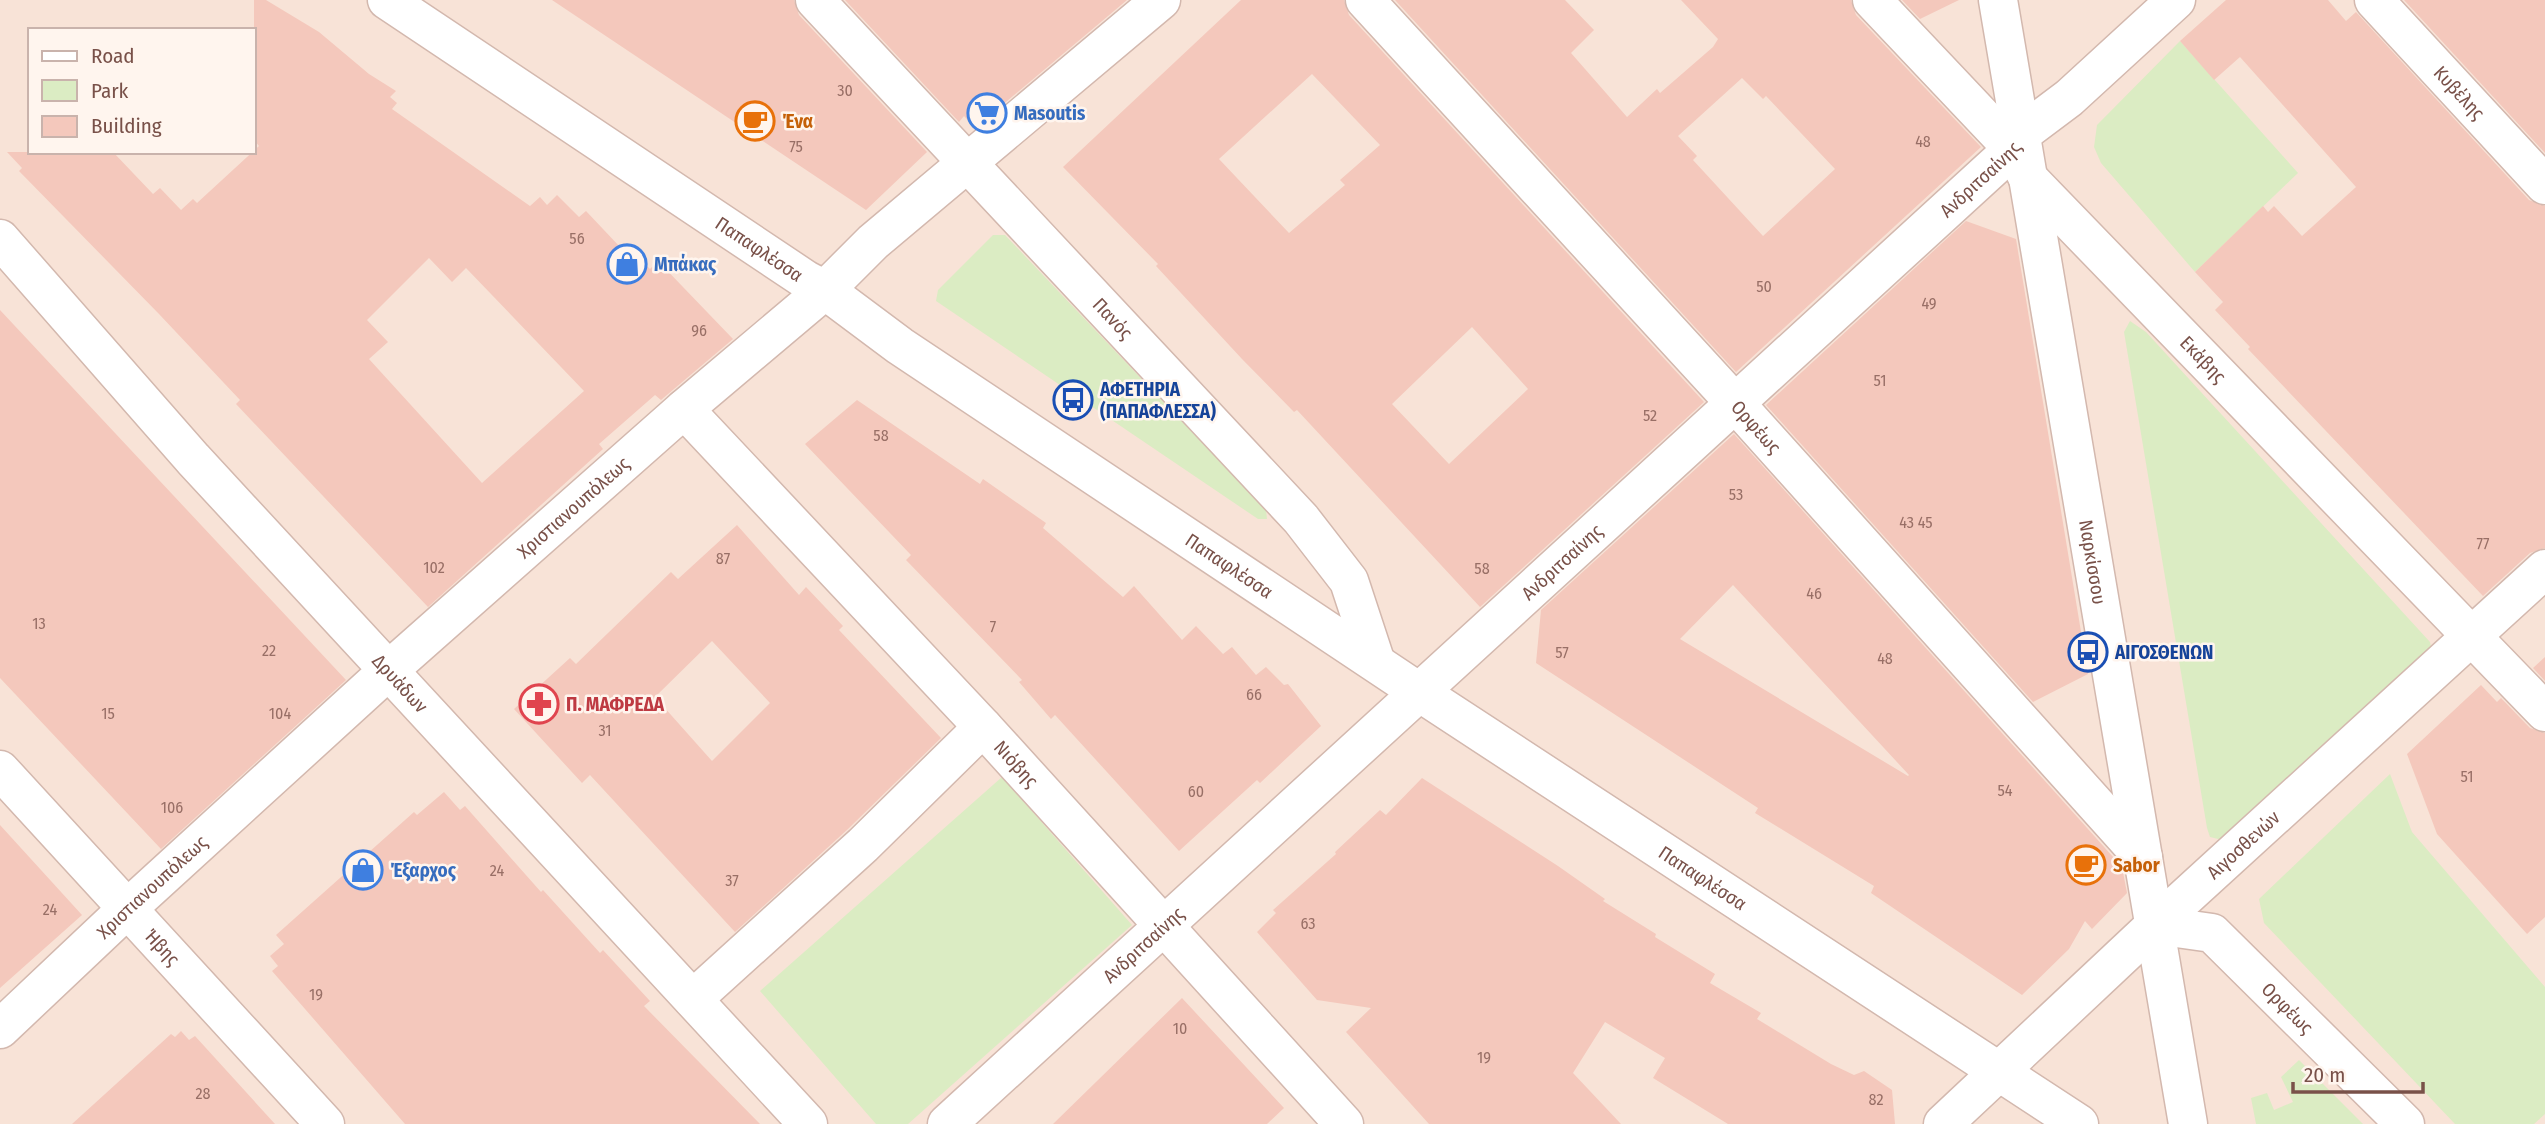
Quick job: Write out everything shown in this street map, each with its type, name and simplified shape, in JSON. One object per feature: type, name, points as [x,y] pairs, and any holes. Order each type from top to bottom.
[{"type":"street","name":"Παπαφλέσσα","points":[[387,0],[806,280],[825,290],[900,346],[1375,660],[1419,692],[2079,1124]]},
{"type":"street","name":"Πανός","points":[[815,0],[1301,519],[1349,581],[1375,660]]},
{"type":"street","name":"Χριστιανουπόλεως","points":[[0,1030],[127,909],[390,669],[684,409],[825,290],[873,242],[1161,0]]},
{"type":"street","name":"Ορφέως","points":[[1364,0],[1735,402],[2143,857]]},
{"type":"street","name":"Εκάβης","points":[[1872,0],[2545,712]]},
{"type":"street","name":"Ναρκίσσου","points":[[1998,0],[2020,154],[2188,1124]]},
{"type":"street","name":"Ανδριτσαίνης","points":[[947,1124],[1735,402],[2020,154],[2069,98],[2176,0]]},
{"type":"street","name":"Κυβέλης","points":[[2374,0],[2545,185]]},
{"type":"street","name":"Δρυάδων","points":[[0,239],[193,459],[808,1124]]},
{"type":"street","name":"Νιόβης","points":[[684,409],[983,727],[1344,1124]]},
{"type":"street","name":"Αιγοσθενών","points":[[1943,1124],[2155,925],[2545,569]]},
{"type":"street","points":[[693,999],[863,845],[983,727]]},
{"type":"street","name":"Ήβης","points":[[0,771],[325,1124]]},
{"type":"street","name":"Ορφέως","points":[[2155,925],[2212,933],[2405,1124]]},
{"type":"shaded area","points":[[0,0],[2545,0],[2545,1124],[0,1124]]},
{"type":"green space","points":[[2180,41],[2298,173],[2195,272],[2101,163],[2094,147],[2097,125]]},
{"type":"green space","points":[[993,235],[1005,235],[1266,510],[1267,519],[1258,519],[936,301],[938,290]]},
{"type":"green space","points":[[2130,321],[2146,332],[2430,642],[2432,652],[2222,840],[2210,837],[2207,828],[2124,332]]},
{"type":"green space","points":[[2390,774],[2412,832],[2545,987],[2545,1114],[2534,1124],[2455,1124],[2264,923],[2259,899]]},
{"type":"green space","points":[[1002,777],[1132,925],[908,1124],[876,1124],[760,991]]},
{"type":"green space","points":[[2299,1060],[2363,1124],[2256,1124],[2251,1098],[2267,1093],[2274,1110],[2293,1102],[2281,1077]]},
{"type":"building","points":[[254,0],[266,0],[319,32],[369,74],[396,91],[390,97],[397,103],[392,109],[530,206],[540,197],[547,205],[557,195],[579,217],[586,211],[620,247],[624,243],[650,269],[658,261],[733,339],[661,400],[655,395],[599,444],[603,449],[428,607],[236,404],[240,400],[19,171],[22,168],[7,152],[115,154],[153,194],[160,188],[181,210],[193,199],[197,203],[250,154],[256,154],[259,146],[256,142]],"holes":[[[429,258],[452,282],[466,268],[584,391],[482,483],[369,359],[388,342],[367,320]]]},
{"type":"building","points":[[552,0],[794,0],[799,15],[927,152],[866,210]]},
{"type":"building","points":[[845,0],[1127,0],[975,128],[964,116],[959,122]]},
{"type":"building","points":[[1241,0],[1344,0],[1349,15],[1704,402],[1480,607],[1297,410],[1294,412],[1242,359],[1156,266],[1158,264],[1063,167]],"holes":[[[1312,74],[1380,145],[1340,180],[1345,185],[1289,233],[1219,159]],[[1472,327],[1528,389],[1449,464],[1392,404]]]},
{"type":"building","points":[[1395,0],[1565,0],[1594,30],[1571,53],[1627,117],[1657,89],[1660,93],[1713,47],[1718,39],[1681,0],[1851,0],[1856,15],[1981,147],[1736,372]],"holes":[[[1742,78],[1763,99],[1766,96],[1835,169],[1763,236],[1693,160],[1697,156],[1678,136]]]},
{"type":"building","points":[[1902,0],[1959,0],[1920,19]]},
{"type":"building","points":[[2226,0],[2328,0],[2346,21],[2356,12],[2529,200],[2545,206],[2545,548],[2530,553],[2483,596],[2248,349],[2250,347],[2215,310],[2223,302],[2195,272],[2263,206],[2268,212],[2274,206],[2302,236],[2356,187],[2240,57],[2214,80],[2180,41]]},
{"type":"building","points":[[2404,0],[2545,0],[2545,153]]},
{"type":"building","points":[[1966,221],[2016,239],[2088,674],[2033,702],[1766,405]]},
{"type":"building","points":[[0,310],[346,680],[161,849],[0,678]]},
{"type":"building","points":[[857,400],[980,484],[983,479],[1046,523],[1043,528],[1123,597],[1134,586],[1182,640],[1196,626],[1223,654],[1232,647],[1256,675],[1266,667],[1284,685],[1288,684],[1321,726],[1260,783],[1257,780],[1179,851],[1055,715],[1051,719],[1019,682],[1022,680],[906,560],[911,555],[805,444]]},
{"type":"building","points":[[1734,434],[2122,867],[2127,893],[2092,929],[2085,921],[2069,949],[2022,995],[1871,893],[1874,886],[1755,813],[1758,808],[1536,663],[1541,610]],"holes":[[[1733,585],[1908,776],[1680,639]]]},
{"type":"building","points":[[737,525],[799,595],[806,587],[843,626],[839,630],[941,738],[848,829],[735,932],[590,775],[582,783],[514,709],[570,658],[576,664],[671,572],[678,579]],"holes":[[[712,641],[770,703],[712,761],[655,697]]]},
{"type":"building","points":[[2545,657],[2545,681],[2533,668]]},
{"type":"building","points":[[2481,685],[2497,702],[2501,698],[2530,728],[2545,733],[2545,917],[2527,934],[2437,834],[2407,754]]},
{"type":"building","points":[[1422,778],[1558,866],[1605,899],[1603,901],[1656,934],[1655,937],[1715,974],[1710,983],[1761,1013],[1757,1019],[1831,1064],[1854,1075],[1864,1071],[1892,1090],[1895,1124],[1728,1124],[1653,1078],[1665,1058],[1605,1022],[1573,1073],[1621,1124],[1429,1124],[1346,1032],[1371,1008],[1317,1000],[1257,932],[1276,913],[1273,910],[1336,854],[1335,852],[1380,810],[1386,815]]},
{"type":"building","points":[[444,792],[460,810],[465,806],[541,892],[543,890],[600,953],[603,950],[650,1001],[644,1006],[760,1124],[405,1124],[272,971],[278,966],[270,956],[284,944],[276,935],[414,812],[417,815]]},
{"type":"building","points":[[0,825],[82,915],[0,988]]},
{"type":"building","points":[[1182,998],[1284,1108],[1267,1124],[1053,1124]]},
{"type":"building","points":[[181,1031],[189,1040],[195,1036],[275,1124],[72,1124],[171,1034],[175,1037]]},
{"type":"place","name":"Masoutis","points":[[987,113]]},
{"type":"place","name":"Ένα","points":[[755,121]]},
{"type":"place","name":"Μπάκας","points":[[627,264]]},
{"type":"place","name":"ΑΦΕΤΗΡΙΑ (ΠΑΠΑΦΛΕΣΣΑ)","points":[[1073,400]]},
{"type":"place","name":"ΑΙΓΟΣΘΕΝΩΝ","points":[[2088,652]]},
{"type":"place","name":"Π. ΜΑΦΡΕΔΑ","points":[[539,704]]},
{"type":"place","name":"Sabor","points":[[2086,865]]},
{"type":"place","name":"Έξαρχος","points":[[363,870]]}]
